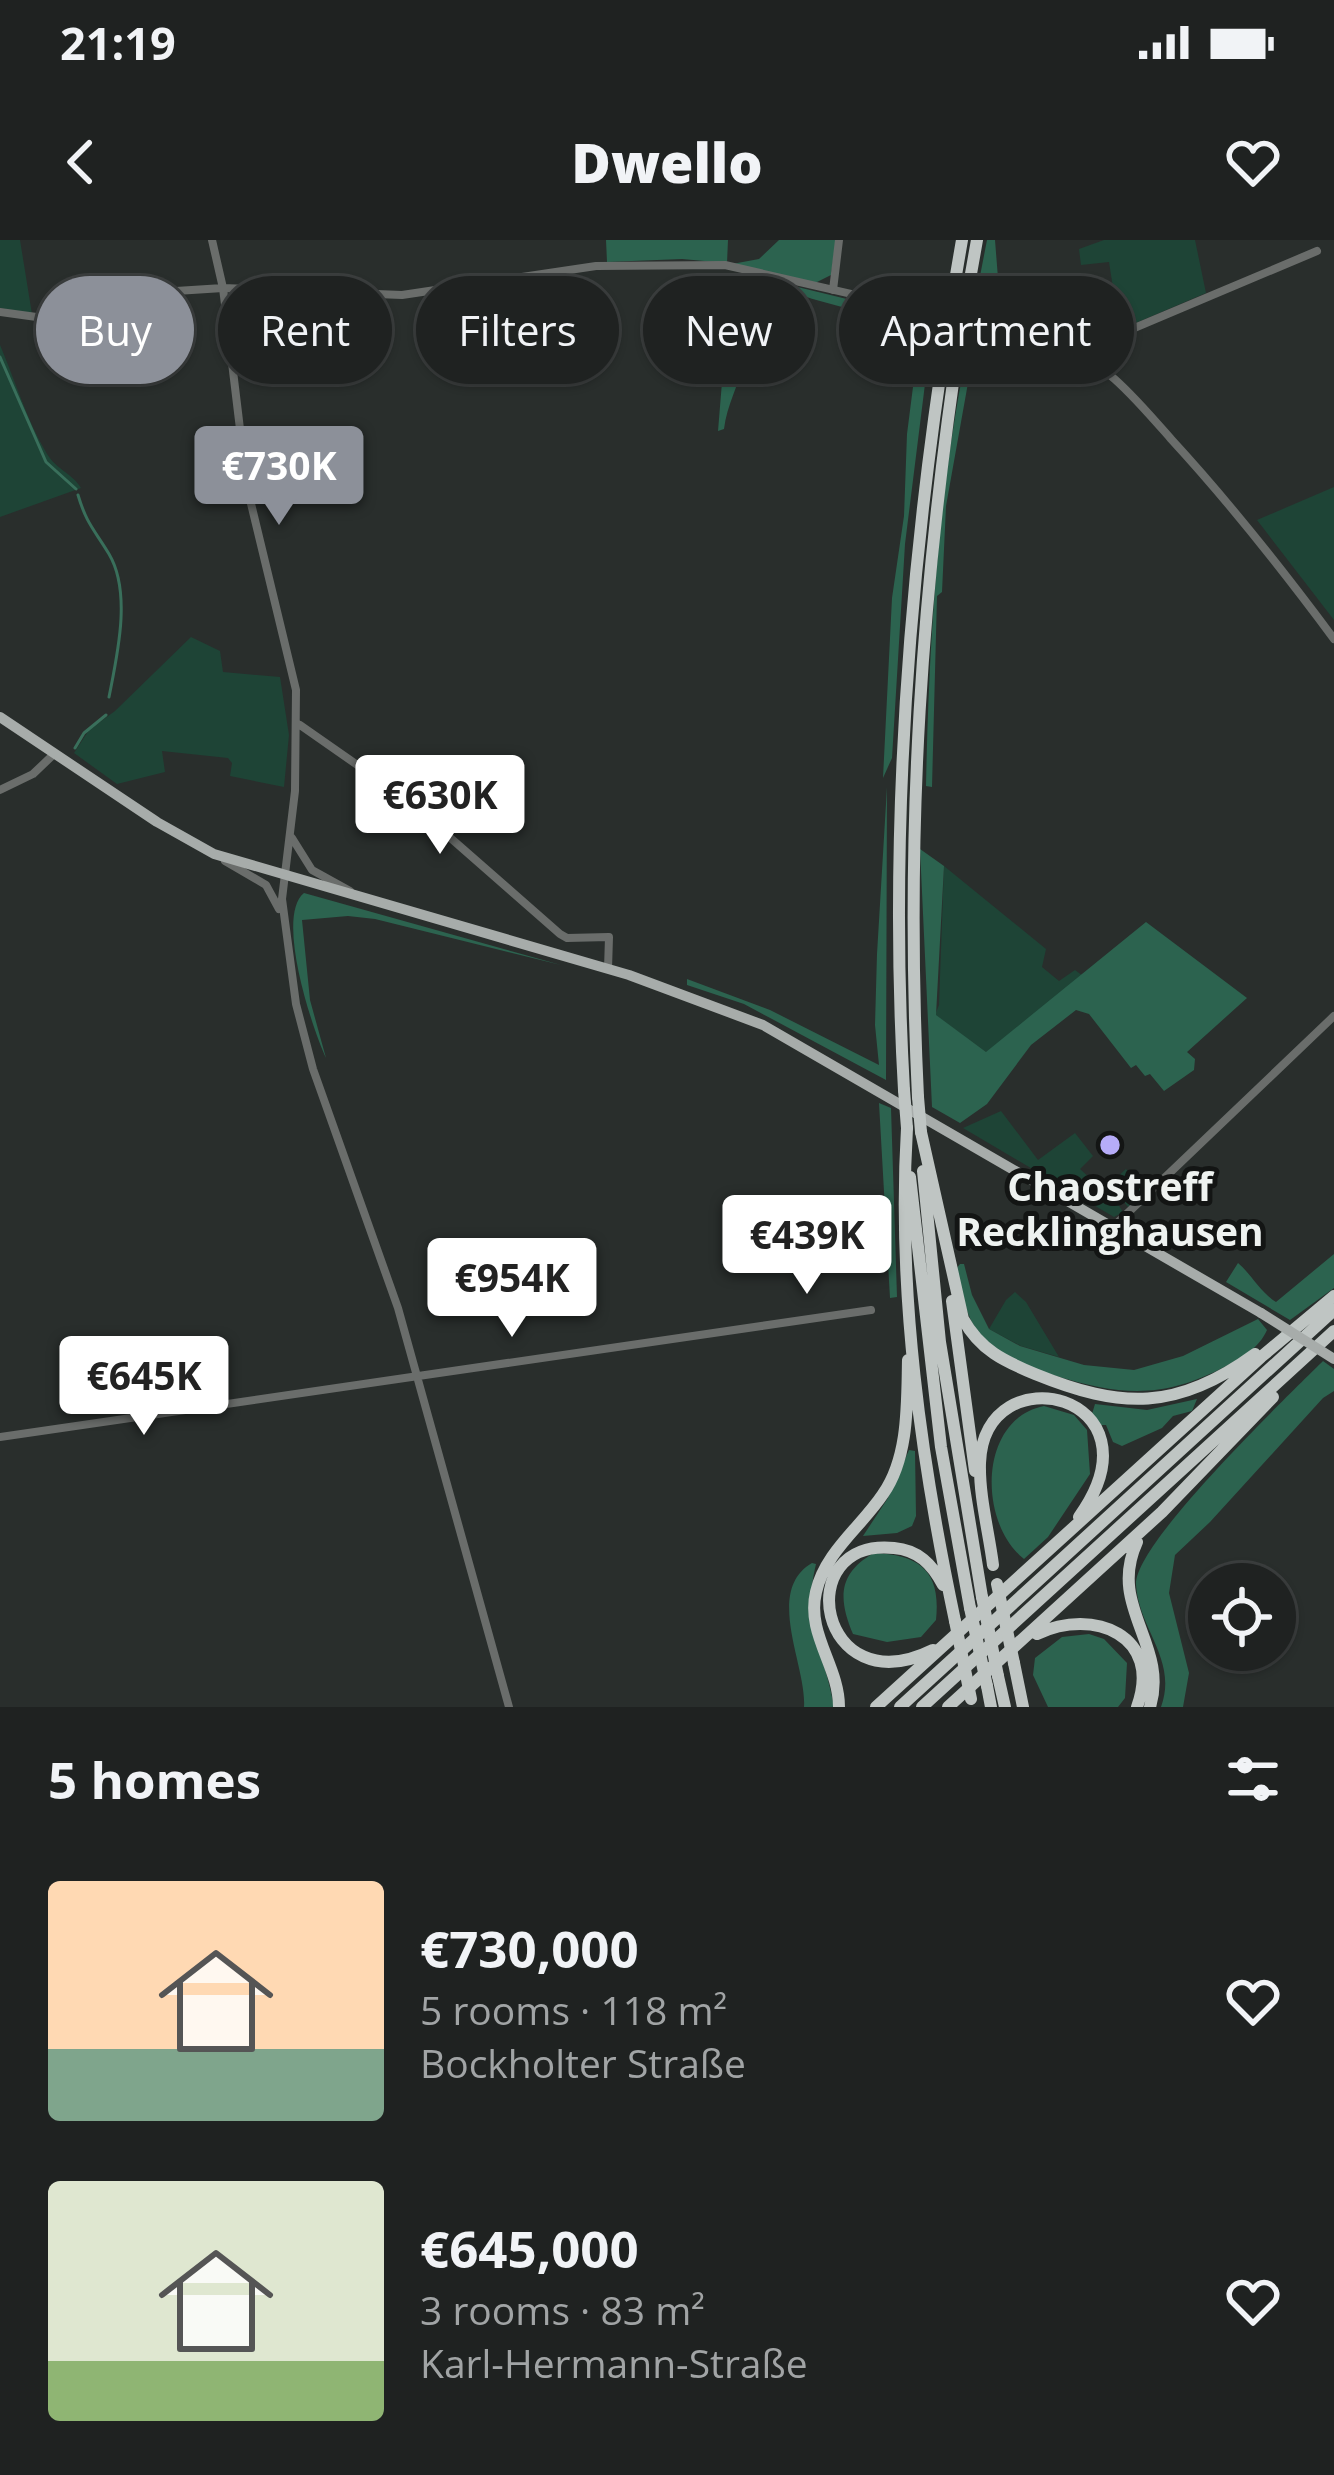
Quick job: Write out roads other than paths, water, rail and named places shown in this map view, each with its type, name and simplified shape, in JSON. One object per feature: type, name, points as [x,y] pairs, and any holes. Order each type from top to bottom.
[{"type":"highway","points":[[959,276],[962,240]]},
{"type":"highway","points":[[967,276],[976,240]]},
{"type":"highway","points":[[944,384],[921,508],[903,721],[899,999],[904,1090],[963,1319],[974,1339],[991,1354],[1068,1388],[1106,1399],[1145,1400],[1200,1384],[1244,1361],[1316,1311]]},
{"type":"highway","points":[[949,384],[918,708],[912,890],[918,1097],[903,1199],[910,1329],[928,1468],[972,1703]]},
{"type":"highway","points":[[914,1130],[940,1342],[982,1597],[991,1707]]},
{"type":"highway","points":[[914,1130],[928,1358],[970,1608],[1005,1707]]},
{"type":"highway","points":[[950,1270],[969,1435],[997,1584],[1027,1707]]},
{"type":"highway","points":[[876,1707],[1334,1296]]},
{"type":"highway","points":[[900,1707],[1334,1310]]},
{"type":"highway","points":[[839,1707],[839,1687],[815,1628],[816,1591],[836,1551],[891,1481],[903,1441],[910,1329]]},
{"type":"highway","points":[[922,1707],[1334,1331]]},
{"type":"highway","points":[[1150,1707],[1155,1670],[1128,1598],[1127,1570],[1138,1540],[1308,1355]]},
{"type":"highway","points":[[993,1565],[980,1463],[985,1441],[1003,1412],[1033,1397],[1058,1399],[1081,1408],[1092,1421],[1103,1450],[1096,1490],[1065,1537]]},
{"type":"highway","points":[[947,1707],[1162,1513]]},
{"type":"highway","points":[[950,1600],[925,1560],[912,1551],[877,1547],[851,1558],[834,1577],[826,1606],[834,1635],[867,1663],[905,1662],[950,1640]]},
{"type":"highway","points":[[1019,1642],[1070,1622],[1108,1627],[1132,1646],[1138,1659],[1143,1691],[1137,1707]]},
{"type":"main road","points":[[0,717],[157,822],[214,854],[608,969],[691,995],[763,1025],[1334,1359]]},
{"type":"street","points":[[212,240],[220,276]]},
{"type":"street","points":[[833,290],[839,240]]},
{"type":"street","points":[[1134,332],[1317,251]]},
{"type":"street","points":[[392,295],[596,266],[674,262],[725,265],[839,291]]},
{"type":"street","points":[[0,312],[51,319],[129,294],[218,288]]},
{"type":"street","points":[[234,384],[242,460],[290,658],[298,724],[283,920],[296,1004],[313,1069],[398,1308],[509,1707]]},
{"type":"street","points":[[1121,384],[1246,521],[1334,639]]},
{"type":"street","points":[[298,724],[406,799],[560,934],[610,937],[608,969]]},
{"type":"street","points":[[0,790],[32,774],[53,754]]},
{"type":"street","points":[[290,835],[313,870],[355,896]]},
{"type":"street","points":[[214,854],[266,885],[283,920]]},
{"type":"street","points":[[1114,1227],[1334,1016]]},
{"type":"street","points":[[0,1437],[871,1310]]},
{"type":"waterway","points":[[0,357],[46,462],[76,489]]},
{"type":"waterway","points":[[78,495],[109,554],[120,587],[121,625],[109,697]]},
{"type":"waterway","points":[[75,748],[84,733],[106,715]]},
{"type":"place","name":"Chaostreff Recklinghausen","points":[[1110,1145]]}]
